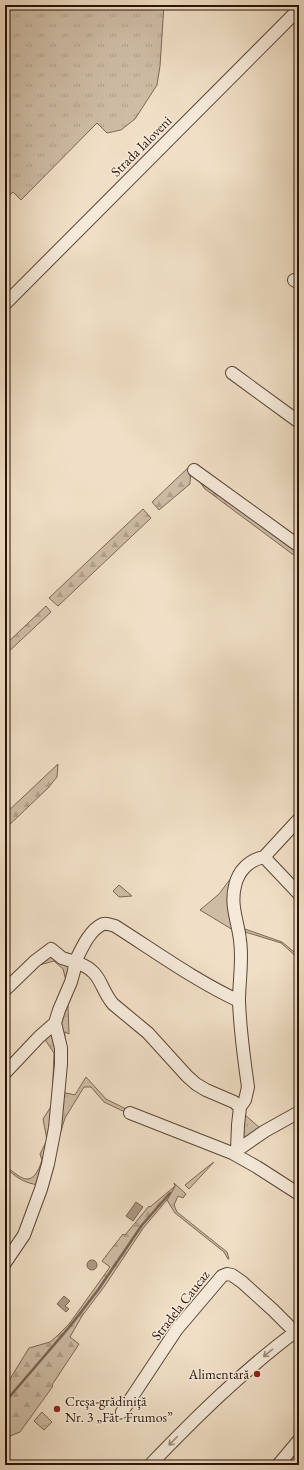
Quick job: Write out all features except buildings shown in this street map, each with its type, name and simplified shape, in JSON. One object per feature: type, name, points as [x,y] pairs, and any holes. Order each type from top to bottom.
[{"type":"street","name":"Strada Ialoveni","points":[[5,304],[299,9]]},
{"type":"street","points":[[232,373],[299,422]]},
{"type":"street","points":[[194,470],[299,546]]},
{"type":"street","points":[[234,1152],[240,1107],[245,1100],[248,1087],[239,1001],[241,973],[240,940],[233,902],[235,885],[246,866],[258,858],[264,857],[299,819]]},
{"type":"street","points":[[264,857],[299,894]]},
{"type":"street","points":[[5,1263],[24,1235],[28,1226],[50,1157],[55,1128],[62,1064],[61,1048],[55,1023],[58,1010],[71,982],[75,962],[85,942],[94,931],[102,924],[108,923],[115,926],[224,994],[239,1001]]},
{"type":"street","points":[[5,990],[35,961],[51,949],[62,958],[84,966],[97,976],[113,1004],[148,1033],[187,1076],[206,1090],[234,1102],[240,1107]]},
{"type":"street","points":[[5,1073],[38,1037],[55,1023]]},
{"type":"street","points":[[234,1152],[265,1131],[299,1112]]},
{"type":"street","points":[[130,1114],[234,1152],[299,1194]]},
{"type":"street","name":"Stradela Caucaz","points":[[122,1412],[177,1329],[222,1276],[227,1274],[232,1275],[242,1282],[297,1330]]},
{"type":"street","points":[[150,1465],[218,1396],[297,1330]]},
{"type":"street","points":[[278,1465],[299,1440]]},
{"type":"green space","points":[[5,5],[164,5],[160,66],[157,85],[135,119],[121,130],[107,133],[97,123],[21,200],[13,192],[5,199]]},
{"type":"green space","points":[[191,465],[190,484],[159,510],[152,502]]},
{"type":"green space","points":[[197,478],[299,549],[299,559],[205,489]]},
{"type":"green space","points":[[143,509],[151,518],[58,606],[49,598]]},
{"type":"green space","points":[[46,606],[51,612],[5,655],[5,645]]},
{"type":"green space","points":[[58,764],[57,777],[48,788],[5,829],[5,814]]},
{"type":"green space","points":[[231,878],[233,930],[200,910],[219,894]]},
{"type":"green space","points":[[119,885],[132,896],[119,897],[113,891]]},
{"type":"green space","points":[[239,922],[245,929],[282,942],[299,956],[299,959],[281,943],[242,931]]},
{"type":"green space","points":[[49,954],[68,965],[71,971],[66,981],[63,969],[54,961],[36,966]]},
{"type":"green space","points":[[79,968],[87,970],[101,991],[89,977],[80,970],[68,1005],[69,1034],[65,1032],[64,1049],[59,1023]]},
{"type":"green space","points":[[51,1033],[57,1038],[53,1127],[39,1185],[28,1183],[20,1179],[5,1167],[5,1165],[17,1175],[27,1179],[35,1175],[39,1169],[42,1160],[40,1154],[47,1140],[43,1119],[52,1105],[54,1053],[44,1038]]},
{"type":"green space","points":[[86,1077],[106,1099],[128,1110],[127,1113],[104,1102],[91,1087],[84,1087],[65,1118],[52,1160],[62,1092],[75,1095]]},
{"type":"green space","points":[[244,1114],[260,1128],[246,1137],[243,1135]]},
{"type":"green space","points":[[214,1162],[189,1189],[185,1185],[206,1168]]},
{"type":"green space","points":[[174,1183],[186,1194],[183,1198],[178,1196],[174,1205],[177,1212],[227,1252],[229,1259],[224,1252],[175,1213],[167,1200],[175,1186]]},
{"type":"green space","points":[[175,1186],[167,1200],[144,1227],[104,1287],[82,1316],[70,1337],[79,1344],[52,1385],[53,1386],[20,1432],[5,1438],[5,1387],[29,1348],[50,1342],[69,1324],[110,1267],[102,1261],[123,1234],[125,1235],[149,1206],[150,1207]]},
{"type":"green space","points":[[42,1412],[52,1422],[44,1430],[34,1421]]},
{"type":"shaded area","points":[[136,1202],[143,1207],[133,1221],[126,1216]]},
{"type":"shaded area","points":[[90,1260],[94,1260],[96,1261],[96,1269],[90,1270],[87,1267],[87,1263]]},
{"type":"shaded area","points":[[64,1296],[70,1301],[65,1306],[69,1309],[66,1312],[57,1304]]},
{"type":"waterway","points":[[5,1402],[71,1325],[98,1290],[142,1225],[170,1193]]},
{"type":"place","name":"Alimentară","points":[[257,1374]]},
{"type":"place","name":"Creşa-grădiniţă Nr. 3 „Făt- Frumos”","points":[[57,1409]]}]
